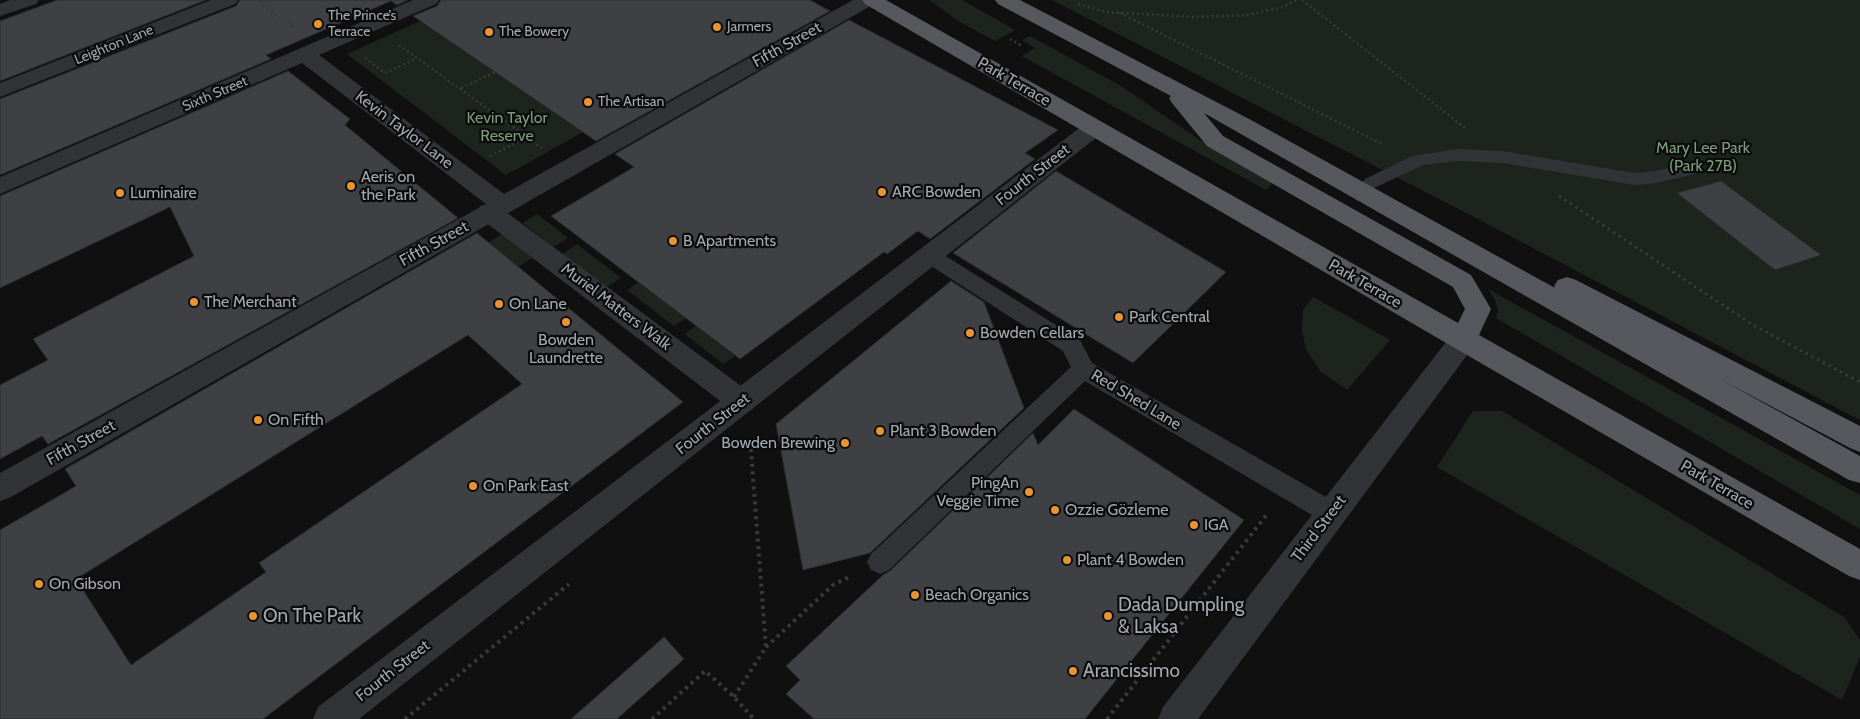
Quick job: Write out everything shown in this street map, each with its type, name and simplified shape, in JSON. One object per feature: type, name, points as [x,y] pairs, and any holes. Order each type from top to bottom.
[{"type":"highway","name":"Park Terrace","points":[[872,0],[1860,566]]},
{"type":"highway","points":[[898,0],[927,32]]},
{"type":"highway","points":[[1005,0],[1243,126],[1860,470]]},
{"type":"highway","points":[[1173,89],[1215,141],[1462,281],[1478,309],[1463,340]]},
{"type":"highway","points":[[1243,126],[1334,163],[1860,440]]},
{"type":"street","points":[[0,10],[29,0]]},
{"type":"street","name":"Leighton Lane","points":[[0,91],[228,0]]},
{"type":"street","name":"Sixth Street","points":[[0,186],[429,0]]},
{"type":"street","name":"Fifth Street","points":[[0,488],[867,0]]},
{"type":"street","name":"Kevin Taylor Lane","points":[[313,51],[496,209]]},
{"type":"street","name":"Fourth Street","points":[[331,719],[1094,128]]},
{"type":"street","name":"Muriel Matters Walk","points":[[496,209],[742,402]]},
{"type":"street","name":"Third Street","points":[[1176,719],[1463,340]]},
{"type":"lane","points":[[1372,183],[1419,160],[1457,155],[1503,157],[1635,179],[1656,177],[1690,169]]},
{"type":"lane","name":"Red Shed Lane","points":[[930,255],[1072,346],[1083,369],[1331,513]]},
{"type":"lane","points":[[880,562],[1083,369]]},
{"type":"path","points":[[257,0],[313,51]]},
{"type":"path","points":[[1076,3],[1106,12],[1195,18],[1247,15],[1283,7],[1296,0]]},
{"type":"path","points":[[1302,0],[1503,157]]},
{"type":"path","points":[[1120,13],[1339,124],[1419,160]]},
{"type":"path","points":[[372,25],[546,151]]},
{"type":"path","points":[[1010,39],[1022,46]]},
{"type":"path","points":[[362,55],[385,73],[417,58]]},
{"type":"path","points":[[461,88],[496,72]]},
{"type":"path","points":[[486,158],[527,137]]},
{"type":"path","points":[[1552,191],[1753,325],[1860,382]]},
{"type":"path","points":[[750,435],[766,648]]},
{"type":"path","points":[[1107,719],[1287,489]]},
{"type":"path","points":[[734,697],[766,648],[833,585],[880,562]]},
{"type":"path","points":[[652,719],[705,671],[734,697],[754,719]]},
{"type":"green space","points":[[929,0],[962,0],[1015,30],[995,41],[960,22]]},
{"type":"green space","name":"Mary Lee Park (Park 27B)","points":[[1052,0],[1860,0],[1860,420],[1478,219]]},
{"type":"green space","name":"Kevin Taylor Reserve","points":[[420,21],[583,132],[506,175],[347,54]]},
{"type":"green space","points":[[1030,36],[1121,86],[1200,140],[1275,181],[1266,190],[1022,56],[1035,48],[1022,40]]},
{"type":"green space","points":[[537,214],[568,238],[553,247],[523,223]]},
{"type":"green space","points":[[502,234],[532,258],[518,267],[488,243]]},
{"type":"green space","points":[[577,244],[621,278],[606,287],[562,254]]},
{"type":"green space","points":[[639,282],[686,318],[674,326],[627,290]]},
{"type":"green space","points":[[1488,289],[1860,495],[1860,529],[1496,318],[1498,310],[1495,300]]},
{"type":"green space","points":[[1313,297],[1390,340],[1347,390],[1320,371],[1306,349],[1302,330],[1303,310]]},
{"type":"green space","points":[[696,326],[735,356],[723,364],[685,334]]},
{"type":"green space","points":[[1473,411],[1502,411],[1844,617],[1860,640],[1860,657],[1842,700],[1437,467]]},
{"type":"building","points":[[57,0],[206,0],[0,81],[0,21]]},
{"type":"building","points":[[240,0],[408,0],[397,5],[391,1],[266,55],[271,59],[0,175],[0,99],[236,6]]},
{"type":"building","points":[[441,0],[810,0],[830,11],[596,141],[413,16],[437,6]]},
{"type":"building","points":[[849,20],[1058,130],[1025,153],[1035,159],[930,239],[918,231],[887,254],[884,252],[740,359],[551,216],[634,167],[615,154]]},
{"type":"building","points":[[288,71],[350,119],[345,125],[458,218],[48,444],[42,436],[0,459],[0,385],[48,360],[33,339],[194,256],[170,207],[0,288],[0,196]]},
{"type":"building","name":"Park Central","points":[[1056,171],[1226,272],[1133,363],[953,253]]},
{"type":"building","points":[[1721,181],[1821,255],[1775,270],[1677,193]]},
{"type":"building","points":[[477,233],[683,402],[263,719],[0,719],[0,530],[76,486],[65,469]],"holes":[[[468,335],[522,384],[259,563],[266,572],[131,665],[76,579]]]},
{"type":"building","name":"Plant 3 Bowden","points":[[951,281],[984,302],[1024,408],[870,553],[803,570],[776,424]]},
{"type":"building","name":"Plant 4 Bowden","points":[[1074,409],[1244,520],[1085,719],[814,719],[786,694],[800,680],[786,666],[883,575],[890,571],[1033,433],[1038,445]]},
{"type":"building","points":[[664,637],[684,659],[617,719],[571,719]]},
{"type":"place","name":"The Prince’s Terrace","points":[[318,24]]},
{"type":"place","name":"Jarmers","points":[[717,27]]},
{"type":"place","name":"The Bowery","points":[[489,32]]},
{"type":"place","name":"The Artisan","points":[[588,102]]},
{"type":"place","name":"Aeris on the Park","points":[[351,186]]},
{"type":"place","name":"ARC Bowden","points":[[882,192]]},
{"type":"place","name":"Luminaire","points":[[120,193]]},
{"type":"place","name":"B Apartments","points":[[673,241]]},
{"type":"place","name":"The Merchant","points":[[194,302]]},
{"type":"place","name":"On Lane","points":[[499,304]]},
{"type":"place","name":"Park Central","points":[[1119,317]]},
{"type":"place","name":"Bowden Laundrette","points":[[566,322]]},
{"type":"place","name":"Bowden Cellars","points":[[970,333]]},
{"type":"place","name":"On Fifth","points":[[258,420]]},
{"type":"place","name":"Plant 3 Bowden","points":[[880,431]]},
{"type":"place","name":"Bowden Brewing","points":[[845,443]]},
{"type":"place","name":"On Park East","points":[[473,486]]},
{"type":"place","name":"PingAn Veggie Time","points":[[1029,492]]},
{"type":"place","name":"Ozzie Gözleme","points":[[1055,510]]},
{"type":"place","name":"IGA","points":[[1194,525]]},
{"type":"place","name":"Plant 4 Bowden","points":[[1067,560]]},
{"type":"place","name":"On Gibson","points":[[39,584]]},
{"type":"place","name":"Beach Organics","points":[[915,595]]},
{"type":"place","name":"On The Park","points":[[253,616]]},
{"type":"place","name":"Dada Dumpling & Laksa","points":[[1108,616]]},
{"type":"place","name":"Arancissimo","points":[[1073,671]]}]
